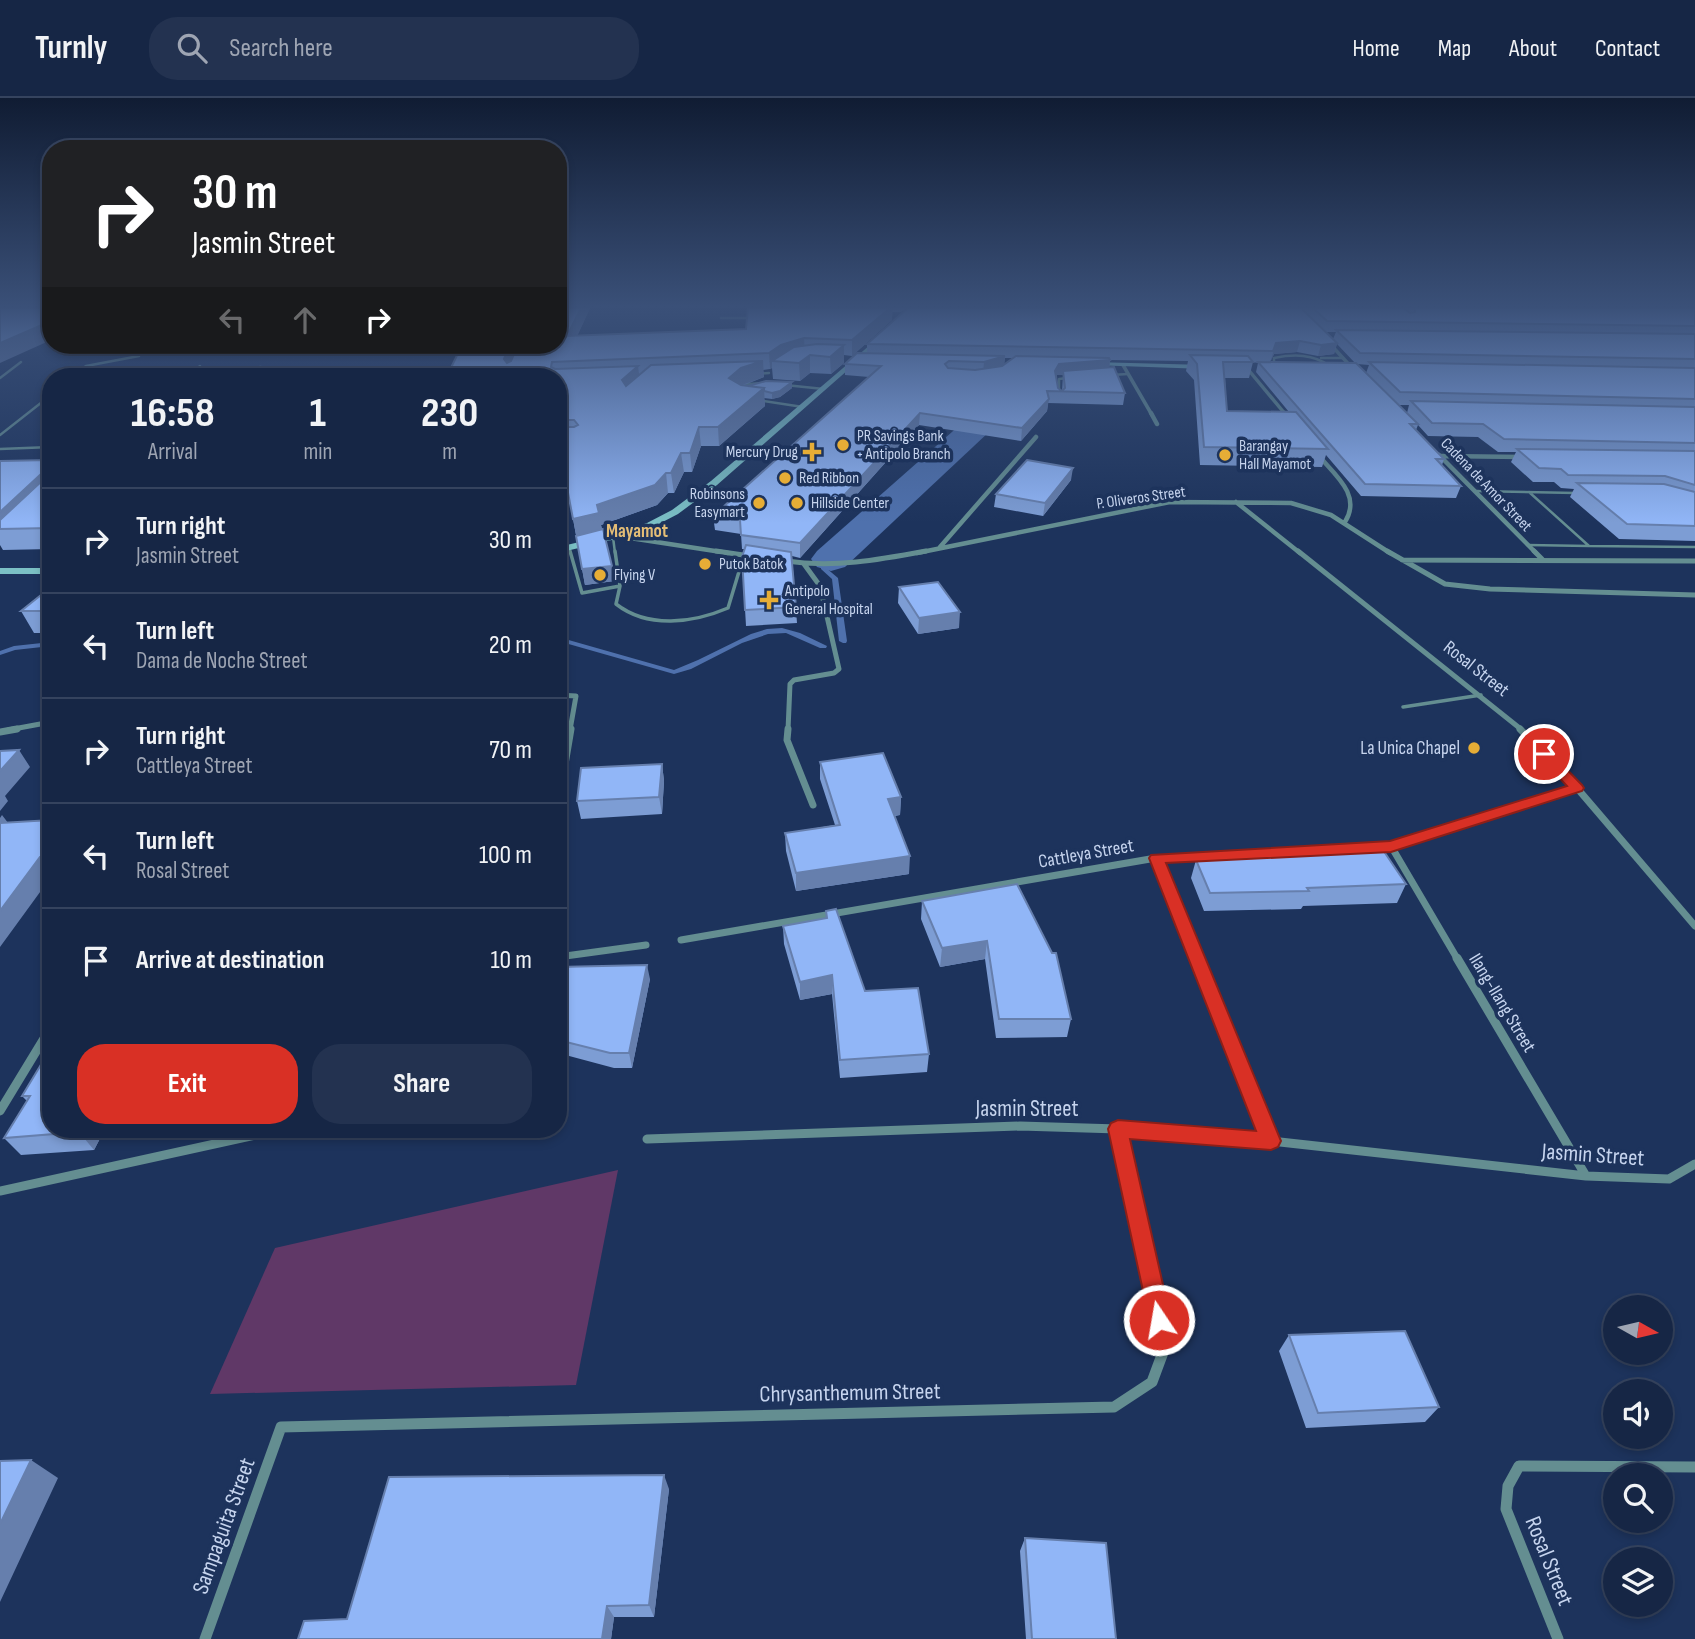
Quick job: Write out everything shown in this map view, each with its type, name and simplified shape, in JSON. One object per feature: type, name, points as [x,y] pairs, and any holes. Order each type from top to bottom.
[{"type":"main road","points":[[569,548],[615,537],[650,525],[675,512],[715,483],[834,380]]},
{"type":"main road","points":[[0,571],[42,571]]},
{"type":"street","points":[[1131,380],[1157,424]]},
{"type":"street","points":[[1256,380],[1296,428]]},
{"type":"street","points":[[939,548],[1036,437]]},
{"type":"street","name":"Cadena de Amor Street","points":[[1432,447],[1542,559]]},
{"type":"street","points":[[1312,448],[1345,488],[1352,502],[1352,509],[1345,522]]},
{"type":"street","points":[[1441,456],[1534,458]]},
{"type":"street","name":"P. Oliveros Street","points":[[780,560],[815,565],[865,563],[1170,502],[1236,502],[1304,505],[1345,522],[1435,580],[1457,586],[1695,595]]},
{"type":"street","name":"Rosal Street","points":[[1236,502],[1512,720],[1577,788],[1695,926]]},
{"type":"street","points":[[615,537],[756,557]]},
{"type":"street","points":[[1401,560],[1695,561]]},
{"type":"street","points":[[804,564],[820,586],[839,669],[834,673],[794,680],[790,684],[787,740],[813,805]]},
{"type":"street","points":[[567,696],[576,696],[567,751]]},
{"type":"street","points":[[0,732],[42,724]]},
{"type":"street","name":"Cattleya Street","points":[[681,940],[1156,858],[1391,846],[1577,788]]},
{"type":"street","name":"Ilang-Ilang Street","points":[[1391,846],[1586,1176]]},
{"type":"street","points":[[1156,858],[1271,1141]]},
{"type":"street","points":[[567,956],[646,944]]},
{"type":"street","points":[[0,1111],[42,1042]]},
{"type":"street","name":"Jasmin Street","points":[[647,1139],[1020,1126],[1118,1129],[1271,1141],[1586,1176],[1669,1179],[1695,1164]]},
{"type":"street","name":"Chrysanthemum Street","points":[[281,1427],[1114,1408],[1152,1382],[1165,1347],[1118,1129]]},
{"type":"street","points":[[0,1191],[226,1138]]},
{"type":"street","name":"Sampaguita Street","points":[[205,1639],[281,1427]]},
{"type":"street","name":"Rosal Street","points":[[1558,1639],[1506,1509],[1508,1486],[1519,1466],[1695,1467]]},
{"type":"lane","points":[[1059,380],[1060,399]]},
{"type":"lane","points":[[737,391],[748,384],[772,384]]},
{"type":"lane","points":[[781,384],[824,389]]},
{"type":"lane","points":[[751,400],[803,407]]},
{"type":"lane","points":[[0,435],[42,402]]},
{"type":"lane","points":[[0,449],[42,446]]},
{"type":"lane","points":[[1475,491],[1580,493]]},
{"type":"lane","points":[[1530,492],[1589,546]]},
{"type":"lane","points":[[615,537],[620,586],[616,604],[622,611],[658,621],[690,621],[714,615],[727,608],[744,555]]},
{"type":"lane","points":[[1527,545],[1695,547]]},
{"type":"lane","points":[[569,548],[582,593],[620,586]]},
{"type":"lane","points":[[1403,708],[1481,695]]},
{"type":"shaded area","points":[[618,1170],[576,1385],[210,1394],[275,1248]]},
{"type":"building","points":[[567,380],[622,380],[626,386],[633,380],[732,380],[741,385],[764,388],[718,427],[699,427],[690,453],[681,453],[671,473],[666,473],[655,485],[597,505],[599,513],[573,519],[567,487],[567,427],[578,425],[574,420],[567,420]]},
{"type":"building","points":[[865,380],[1057,380],[1058,388],[1062,391],[1065,388],[1064,380],[1119,380],[1125,393],[1047,391],[1049,399],[1022,428],[920,413],[800,543],[741,535],[740,520],[713,516]]},
{"type":"building","points":[[1198,380],[1224,380],[1227,411],[1296,412],[1328,449],[1204,447]]},
{"type":"building","points":[[1274,380],[1373,380],[1418,424],[1410,424],[1444,459],[1436,459],[1461,486],[1365,484]]},
{"type":"building","points":[[1388,380],[1695,380],[1695,399],[1400,392]]},
{"type":"building","points":[[766,381],[792,382],[780,391],[772,393],[764,391],[764,388],[748,386]]},
{"type":"building","points":[[1411,401],[1695,407],[1695,443],[1504,439],[1483,424],[1432,423]]},
{"type":"building","points":[[1517,449],[1695,451],[1695,485],[1665,476],[1568,475],[1561,469],[1539,468]]},
{"type":"building","points":[[42,460],[42,475],[0,512],[0,461]]},
{"type":"building","points":[[1027,460],[1073,468],[1045,503],[996,494]]},
{"type":"building","points":[[42,481],[42,528],[0,529],[0,520]]},
{"type":"building","points":[[1577,483],[1664,484],[1695,492],[1695,526],[1627,524]]},
{"type":"building","points":[[603,529],[612,566],[582,569],[576,536]]},
{"type":"building","points":[[746,545],[791,552],[796,607],[745,610],[742,557]]},
{"type":"building","points":[[938,582],[960,612],[919,618],[899,587]]},
{"type":"building","points":[[42,594],[42,611],[21,611]]},
{"type":"building","points":[[19,750],[0,771],[0,751]]},
{"type":"building","points":[[883,753],[901,797],[888,799],[910,856],[796,873],[785,833],[840,825],[820,762]]},
{"type":"building","points":[[662,764],[659,797],[577,801],[581,768]]},
{"type":"building","points":[[42,821],[42,857],[0,911],[0,823]]},
{"type":"building","points":[[1383,850],[1406,884],[1307,888],[1309,891],[1210,893],[1196,860]]},
{"type":"building","points":[[1017,884],[1052,953],[1056,953],[1071,1019],[999,1019],[987,941],[942,948],[922,901]]},
{"type":"building","points":[[836,909],[865,991],[918,988],[929,1054],[840,1060],[832,975],[800,982],[783,926],[827,918],[826,911]]},
{"type":"building","points":[[647,965],[629,1053],[610,1053],[567,1042],[567,967]]},
{"type":"building","points":[[42,1063],[42,1135],[4,1138],[30,1096],[22,1096]]},
{"type":"building","points":[[1405,1331],[1439,1407],[1318,1413],[1289,1335]]},
{"type":"building","points":[[31,1460],[0,1524],[0,1461]]},
{"type":"building","points":[[664,1475],[649,1605],[607,1606],[602,1639],[298,1639],[304,1621],[347,1619],[389,1477]]},
{"type":"building","points":[[1025,1538],[1106,1543],[1116,1639],[1032,1639]]},
{"type":"waterway","points":[[831,559],[1028,380]]},
{"type":"waterway","points":[[823,568],[835,578],[843,641]]},
{"type":"waterway","points":[[567,642],[674,672],[767,631],[787,631],[823,646]]},
{"type":"waterway","points":[[0,653],[14,648],[42,645]]},
{"type":"place","name":"PR Savings Bank - Antipolo Branch","points":[[843,445]]},
{"type":"place","name":"Mercury Drug","points":[[812,452]]},
{"type":"place","name":"Barangay Hall Mayamot","points":[[1225,455]]},
{"type":"place","name":"Red Ribbon","points":[[785,478]]},
{"type":"place","name":"Robinsons Easymart","points":[[759,503]]},
{"type":"place","name":"Hillside Center","points":[[797,503]]},
{"type":"place","name":"Putok Batok","points":[[705,564]]},
{"type":"place","name":"Flying V","points":[[600,575]]},
{"type":"place","name":"Antipolo General Hospital","points":[[769,600]]},
{"type":"place","name":"La Unica Chapel","points":[[1474,748]]},
{"type":"district","name":"Mayamot","points":[[637,531]]},
{"type":"route","points":[[1159,1320],[1118,1129],[1271,1141],[1156,858],[1329,852],[1391,846],[1577,788],[1544,754]]}]
